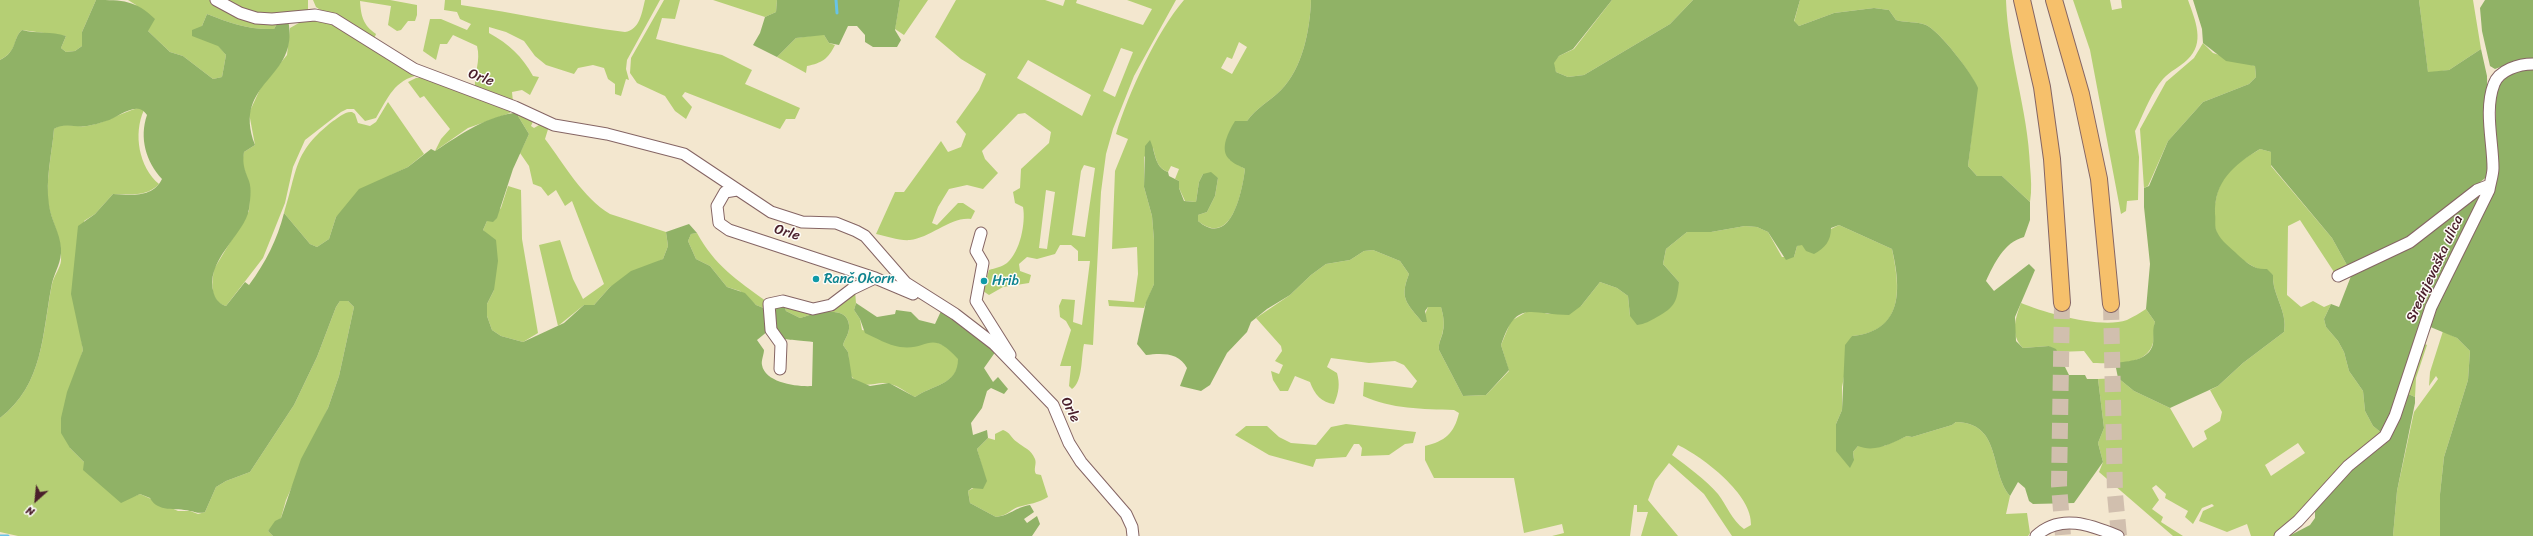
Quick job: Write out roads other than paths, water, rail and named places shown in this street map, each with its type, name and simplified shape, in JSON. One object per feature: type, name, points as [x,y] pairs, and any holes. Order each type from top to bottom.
[{"type":"highway","points":[[2022,0],[2042,87],[2052,159],[2062,302]]},
{"type":"highway","points":[[2054,0],[2081,94],[2098,172],[2111,304]]},
{"type":"street","name":"Orle","points":[[216,0],[240,13],[256,18],[272,19],[315,15],[334,19],[428,75],[515,107],[554,125],[607,134],[684,154],[738,190],[785,218],[817,224],[836,223],[856,230],[865,236],[906,283],[971,326],[1014,363],[1053,405],[1069,443],[1081,462],[1126,514],[1133,536]]},
{"type":"street","name":"Srednjevaška ulica","points":[[2280,536],[2298,521],[2348,466],[2386,436],[2395,416],[2431,307],[2484,201],[2490,184],[2493,169],[2491,98],[2494,83],[2504,72],[2533,64]]},
{"type":"street","points":[[2338,276],[2410,242],[2477,190],[2490,184]]},
{"type":"street","name":"Orle","points":[[738,190],[725,192],[717,206],[719,223],[729,230],[875,278],[936,302]]},
{"type":"street","points":[[981,233],[976,251],[983,263],[976,301],[1006,347],[1014,363]]},
{"type":"street","points":[[780,369],[781,344],[771,330],[769,304],[782,301],[813,309],[831,305],[852,289],[875,278]]},
{"type":"street","points":[[2036,536],[2041,531],[2069,521],[2084,524],[2118,536]]},
{"type":"waterway","points":[[836,0],[837,13]]},
{"type":"waterway","points":[[0,536],[8,536]]},
{"type":"tunnel","points":[[2062,303],[2059,485],[2063,536]]},
{"type":"tunnel","points":[[2111,304],[2115,494],[2119,536]]},
{"type":"place","name":"Ranč Okorn","points":[[816,279]]},
{"type":"place","name":"Hrib","points":[[984,281]]}]
